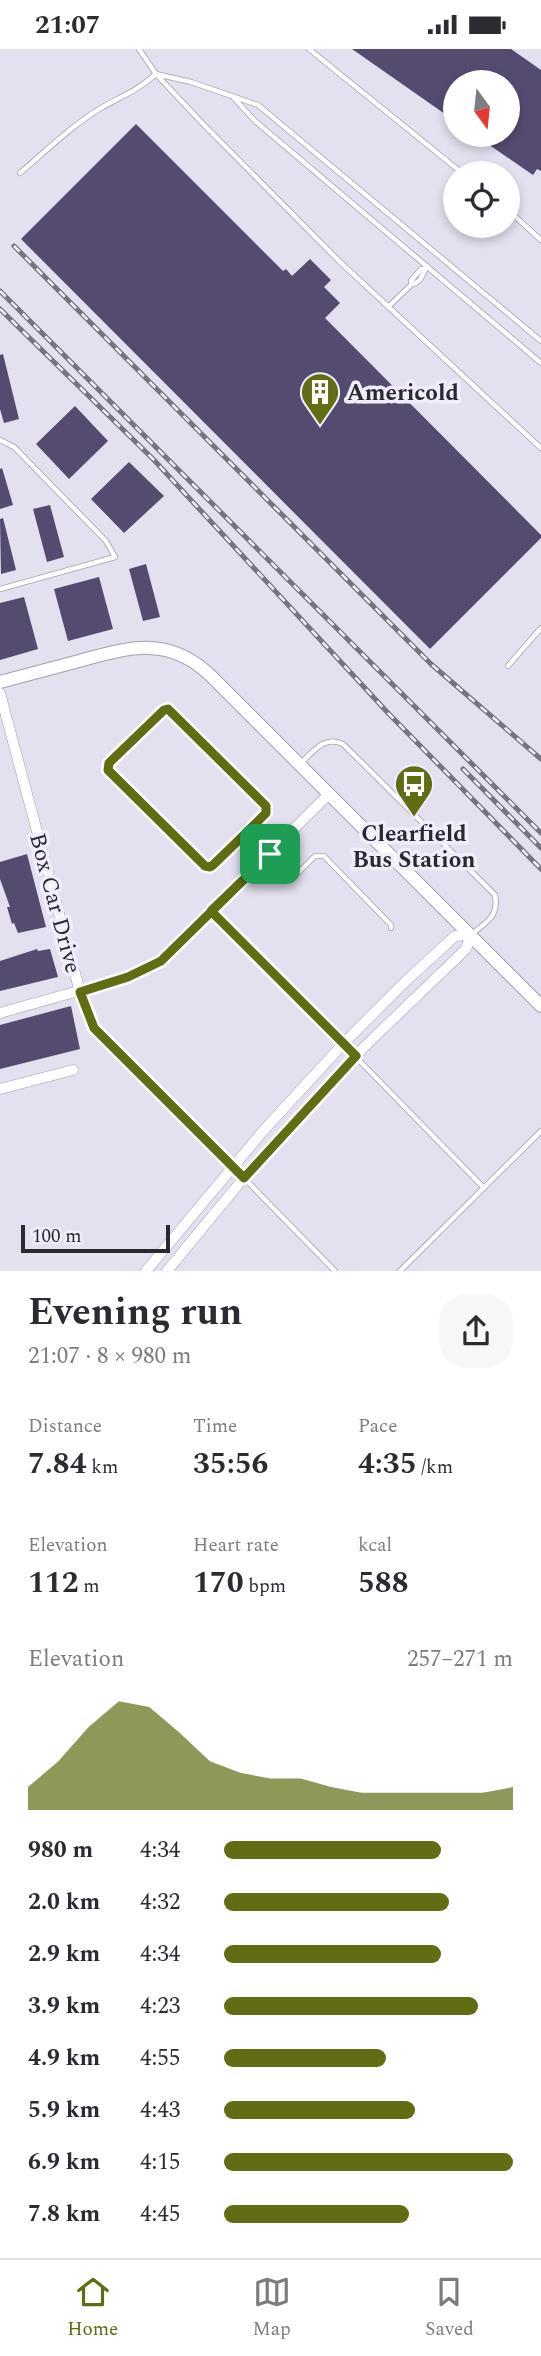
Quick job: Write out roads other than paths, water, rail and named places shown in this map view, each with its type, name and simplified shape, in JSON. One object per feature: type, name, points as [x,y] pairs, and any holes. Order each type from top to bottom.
[{"type":"street","points":[[0,682],[122,649],[165,649],[187,657],[204,669],[541,1006]]},
{"type":"street","name":"Box Car Drive","points":[[0,693],[80,992],[94,1028],[244,1178]]},
{"type":"street","points":[[0,1013],[128,977],[161,961],[329,795]]},
{"type":"street","points":[[211,911],[343,1044]]},
{"type":"street","points":[[146,1271],[270,1123],[343,1044],[456,936],[471,935]]},
{"type":"street","points":[[167,1271],[244,1178],[356,1056],[466,949],[471,935]]},
{"type":"street","points":[[0,1090],[73,1070]]},
{"type":"lane","points":[[139,49],[156,74],[330,252],[541,448]]},
{"type":"lane","points":[[309,49],[447,161]]},
{"type":"lane","points":[[156,74],[191,82],[258,105],[541,341]]},
{"type":"lane","points":[[19,173],[68,131],[101,108],[140,88],[156,74]]},
{"type":"lane","points":[[233,96],[255,121],[541,363]]},
{"type":"lane","points":[[520,221],[541,240]]},
{"type":"lane","points":[[388,307],[412,284],[411,281],[421,269],[426,267]]},
{"type":"lane","points":[[0,440],[13,447],[87,521],[110,546],[115,557],[0,589]]},
{"type":"lane","points":[[508,666],[541,628]]},
{"type":"lane","points":[[164,710],[172,711],[266,806],[266,813],[247,832],[213,865],[205,866],[108,770],[109,763],[164,710]]},
{"type":"lane","points":[[300,765],[323,743],[334,741],[343,744],[495,895],[497,907],[494,914],[471,935]]},
{"type":"lane","points":[[247,832],[293,878],[315,856],[324,856],[391,928]]},
{"type":"lane","points":[[343,1044],[484,1188]]},
{"type":"lane","points":[[400,1271],[541,1131]]},
{"type":"lane","points":[[244,1178],[335,1271]]},
{"type":"railway","points":[[14,246],[431,664],[541,759]]},
{"type":"railway","points":[[0,291],[541,833]]},
{"type":"railway","points":[[0,309],[153,459],[389,714],[541,869]]},
{"type":"railway","points":[[463,769],[541,848]]},
{"type":"place","name":"Americold","points":[[320,426]]},
{"type":"place","name":"Clearfield Bus Station","points":[[414,818]]}]
